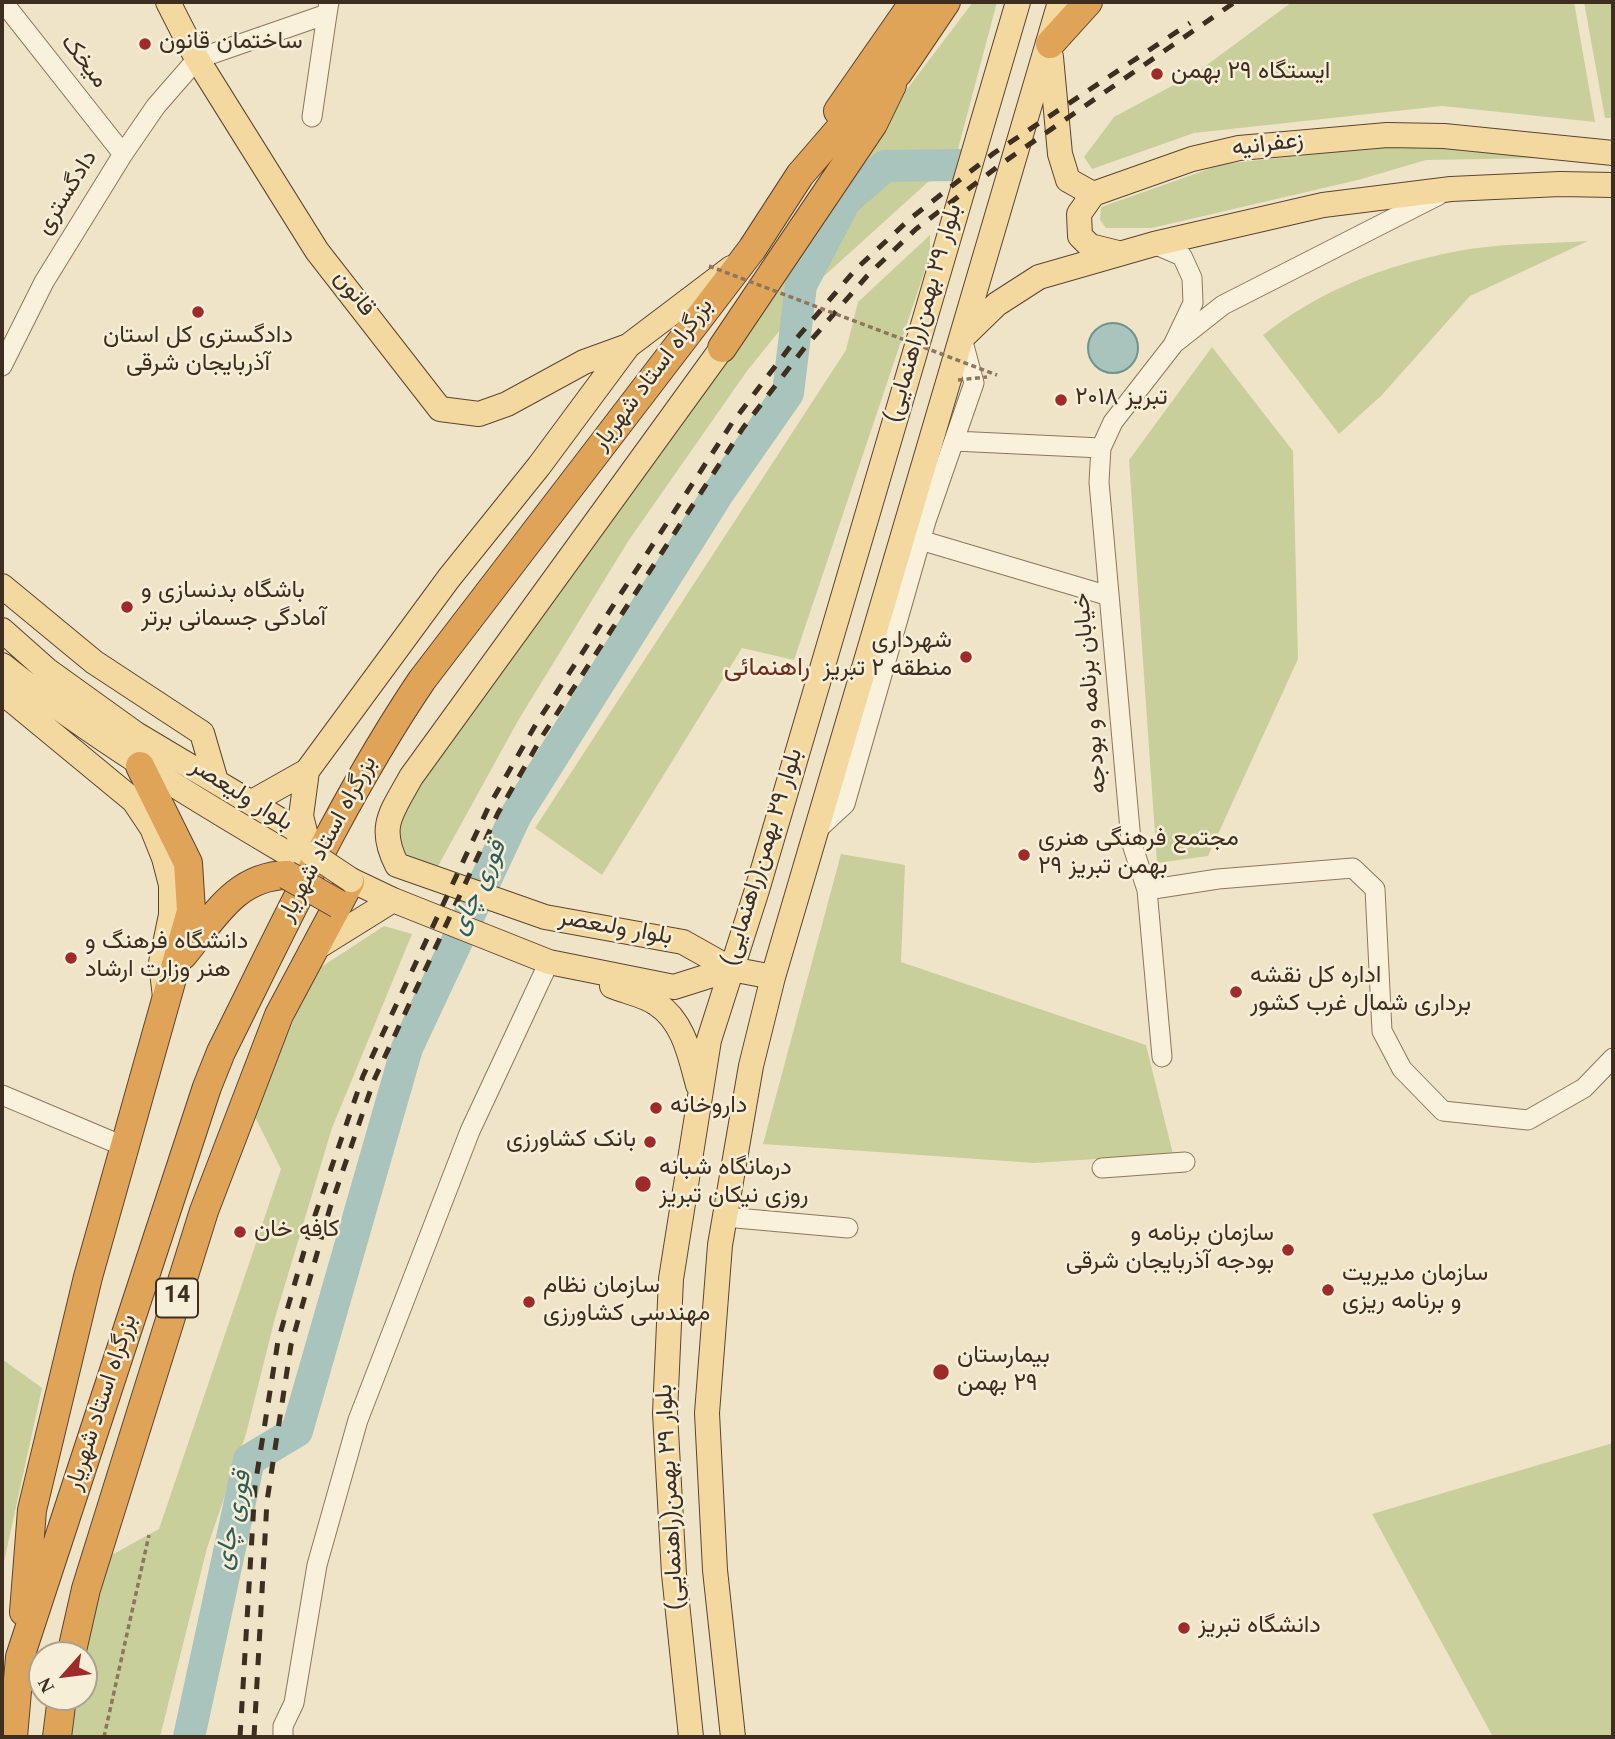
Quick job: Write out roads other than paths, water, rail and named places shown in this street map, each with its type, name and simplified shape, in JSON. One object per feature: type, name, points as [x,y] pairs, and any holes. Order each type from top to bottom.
[{"type":"highway","points":[[800,175],[821,135],[914,2]]},
{"type":"highway","name":"بزرگراه استاد شهریار","points":[[722,348],[873,124],[898,74],[946,2]]},
{"type":"highway","points":[[1049,44],[1088,2]]},
{"type":"highway","name":"بزرگراه استاد شهریار","points":[[13,1737],[11,1658],[207,1087],[220,1052],[340,813],[422,680],[746,257],[800,175],[857,109],[898,74]]},
{"type":"highway","points":[[11,1658],[32,1510],[123,1146],[180,959],[191,911],[188,863],[139,766]]},
{"type":"highway","points":[[180,959],[227,901],[243,887],[266,876],[287,875],[344,892]]},
{"type":"highway","name":"بزرگراه استاد شهریار","points":[[74,1641],[86,1589],[204,1211],[279,1015],[344,892]]},
{"type":"highway","points":[[57,1737],[60,1711]]},
{"type":"main road","name":"قانون","points":[[168,2],[197,59],[317,251],[440,409],[479,414],[507,404],[584,362],[628,346]]},
{"type":"main road","name":"بلوار ٢٩ بهمن(راهنمایی)","points":[[691,1737],[674,1574],[665,1413],[671,1279],[709,1040],[1018,2]]},
{"type":"main road","name":"بلوار ٢٩ بهمن(راهنمایی)","points":[[733,1737],[715,1570],[707,1413],[725,1217],[751,1066],[773,976],[1060,2]]},
{"type":"main road","points":[[1049,44],[1060,154],[1068,180],[1093,194],[1079,214],[1080,236],[1090,246],[1118,253]]},
{"type":"main road","name":"زعفرانیه","points":[[1093,194],[1192,159],[1239,148],[1387,135],[1444,136],[1613,153]]},
{"type":"main road","points":[[962,338],[997,304],[1039,277],[1154,244],[1323,205],[1451,189],[1560,184],[1613,185]]},
{"type":"main road","points":[[252,802],[307,771],[449,578],[539,466],[628,346],[746,257]]},
{"type":"main road","name":"بلوار ولىعصر","points":[[722,348],[411,777],[388,818],[387,845],[397,865],[545,917],[683,942],[731,968]]},
{"type":"main road","points":[[2,586],[93,662],[202,733],[216,781]]},
{"type":"main road","name":"بلوار ولیعصر","points":[[2,629],[47,670],[136,734],[295,829],[312,854]]},
{"type":"main road","name":"بلوار ولیعصر","points":[[2,665],[63,713],[139,766],[285,852],[312,854]]},
{"type":"main road","points":[[2,692],[134,801],[152,828],[171,885],[171,915],[161,963],[166,1004]]},
{"type":"main road","points":[[307,771],[301,816],[312,854]]},
{"type":"main road","name":"بلوار ولىعصر","points":[[312,854],[344,892],[393,900],[549,962],[674,987],[731,968]]},
{"type":"main road","points":[[311,951],[393,900]]},
{"type":"main road","points":[[549,962],[657,1004],[682,1035],[700,1093]]},
{"type":"main road","points":[[731,968],[773,976]]},
{"type":"main road","points":[[674,1574],[715,1570]]},
{"type":"street","name":"میخک","points":[[3,2],[123,154]]},
{"type":"street","points":[[197,59],[328,8],[312,117]]},
{"type":"street","name":"دادگستری","points":[[2,366],[44,282],[123,154],[156,106],[197,59]]},
{"type":"street","name":"خیابان برنامه و بودجه","points":[[1172,345],[1223,305],[1451,189]]},
{"type":"street","name":"خیابان برنامه و بودجه","points":[[1154,244],[1182,256],[1192,278],[1193,303],[1172,345],[1113,422],[1101,448],[1099,482],[1131,841],[1147,890],[1163,1056]]},
{"type":"street","points":[[818,829],[845,804],[920,540],[974,383],[962,338]]},
{"type":"street","points":[[954,440],[1101,448]]},
{"type":"street","points":[[920,540],[1109,596]]},
{"type":"street","points":[[1147,890],[1218,879],[1353,868],[1375,889],[1382,1031],[1402,1069],[1443,1111],[1528,1120],[1584,1088],[1613,1058]]},
{"type":"street","points":[[283,1737],[282,1726],[294,1703],[317,1565],[358,1420],[470,1131],[549,962]]},
{"type":"street","points":[[2,1095],[123,1146]]},
{"type":"street","points":[[1102,1168],[1185,1162]]},
{"type":"street","points":[[725,1217],[848,1228]]},
{"type":"water","points":[[1113,323],[1131,330],[1138,348],[1131,366],[1113,373],[1095,366],[1088,348],[1095,330]]},
{"type":"waterway","name":"قوری چای","points":[[189,1737],[249,1460],[297,1431],[407,1048],[516,815],[719,492],[788,393],[801,285],[845,201],[885,166],[958,165]]},
{"type":"railway","points":[[254,1737],[267,1501],[291,1345],[330,1208],[374,1080],[498,813],[543,735],[743,428],[805,347],[867,276],[916,229],[1001,164],[1235,2]]},
{"type":"railway","points":[[240,1737],[255,1486],[278,1341],[312,1224],[363,1076],[489,806],[536,724],[732,423],[796,339],[856,269],[911,218],[994,153],[1190,23]]},
{"type":"place","name":"ساختمان قانون","points":[[145,44]]},
{"type":"place","name":"ایستگاه ۲۹ بهمن","points":[[1157,74]]},
{"type":"place","name":"دادگستری کل استان آذربایجان شرقی","points":[[198,312]]},
{"type":"place","name":"تبریز ۲۰۱۸","points":[[1061,400]]},
{"type":"place","name":"باشگاه بدنسازی و آمادگی جسمانی برتر","points":[[127,607]]},
{"type":"place","name":"شهرداری منطقه ۲ تبریز","points":[[966,657]]},
{"type":"place","name":"مجتمع فرهنگی هنری ۲۹ بهمن تبریز","points":[[1024,855]]},
{"type":"place","name":"دانشگاه فرهنگ و هنر وزارت ارشاد","points":[[71,958]]},
{"type":"place","name":"اداره کل نقشه برداری شمال غرب کشور","points":[[1236,992]]},
{"type":"place","name":"داروخانه","points":[[656,1108]]},
{"type":"place","name":"بانک کشاورزی","points":[[650,1142]]},
{"type":"place","name":"درمانگاه شبانه روزی نیکان تبریز","points":[[643,1184]]},
{"type":"place","name":"کافه خان","points":[[240,1232]]},
{"type":"place","name":"سازمان برنامه و بودجه آذربایجان شرقی","points":[[1288,1250]]},
{"type":"place","name":"سازمان مدیریت و برنامه ریزی","points":[[1328,1290]]},
{"type":"place","name":"سازمان نظام مهندسی کشاورزی","points":[[529,1302]]},
{"type":"place","name":"بیمارستان ٢٩ بهمن","points":[[941,1372]]},
{"type":"place","name":"دانشگاه تبریز","points":[[1184,1628]]},
{"type":"district","name":"راهنمائی","points":[[767,671]]}]
